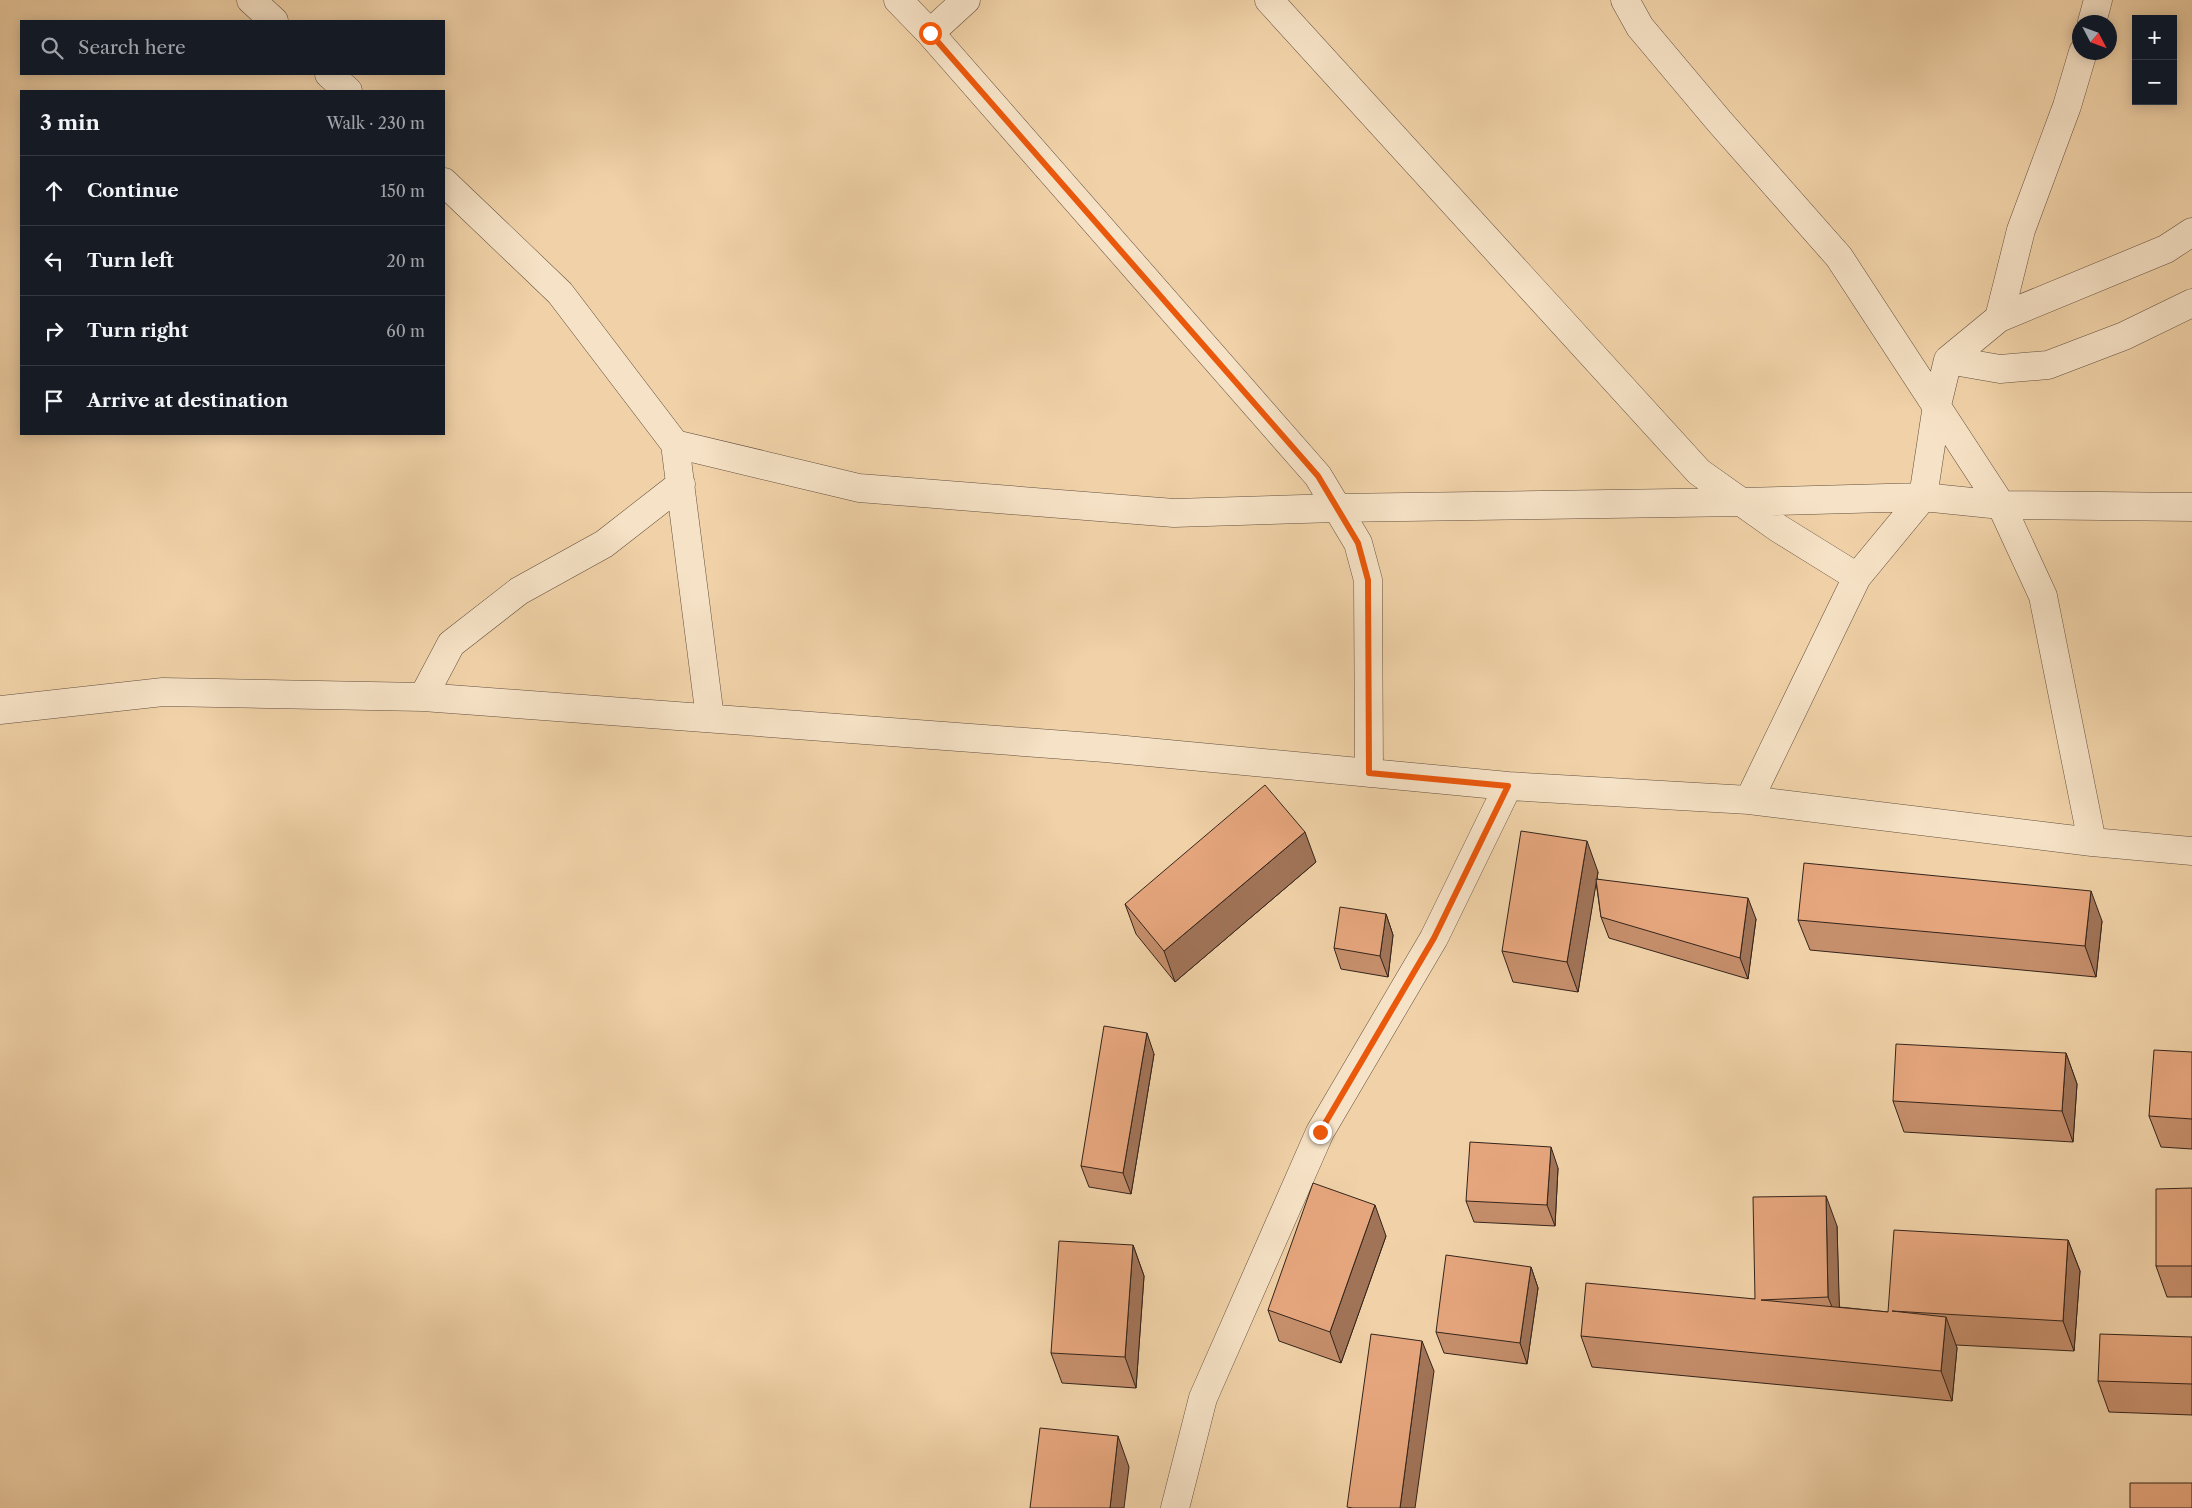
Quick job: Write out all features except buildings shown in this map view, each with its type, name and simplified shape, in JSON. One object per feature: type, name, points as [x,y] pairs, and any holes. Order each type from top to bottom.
[{"type":"street","points":[[251,0],[273,20]]},
{"type":"street","points":[[898,0],[930,33],[1318,476],[1358,543],[1368,580],[1369,773]]},
{"type":"street","points":[[930,33],[966,0]]},
{"type":"street","points":[[1269,0],[1699,472],[1778,528],[1857,577]]},
{"type":"street","points":[[1625,0],[1646,34],[1725,128],[1839,257],[2001,505],[2044,596],[2092,842]]},
{"type":"street","points":[[2094,15],[2098,0]]},
{"type":"street","points":[[1999,318],[2021,230],[2067,106],[2081,60]]},
{"type":"street","points":[[330,75],[347,90]]},
{"type":"street","points":[[445,183],[560,293],[675,444],[710,718]]},
{"type":"street","points":[[1749,800],[1857,577],[1923,497],[1937,405],[1948,360],[1999,318],[2166,249],[2192,232]]},
{"type":"street","points":[[1948,360],[2000,368],[2048,365],[2124,336],[2192,303]]},
{"type":"street","points":[[675,444],[859,488],[1174,513],[1336,508],[1742,502],[1923,497],[2001,505],[2192,507]]},
{"type":"street","points":[[423,697],[451,644],[519,591],[604,544],[681,484]]},
{"type":"street","points":[[0,710],[163,692],[423,697],[1105,748],[1508,786],[1749,800],[2092,842],[2192,851]]},
{"type":"street","points":[[1175,1508],[1203,1398],[1320,1132],[1434,938],[1508,786]]},
{"type":"route","points":[[930,33],[1318,476],[1358,543],[1368,580],[1369,773],[1508,786],[1434,938],[1320,1132]]}]
